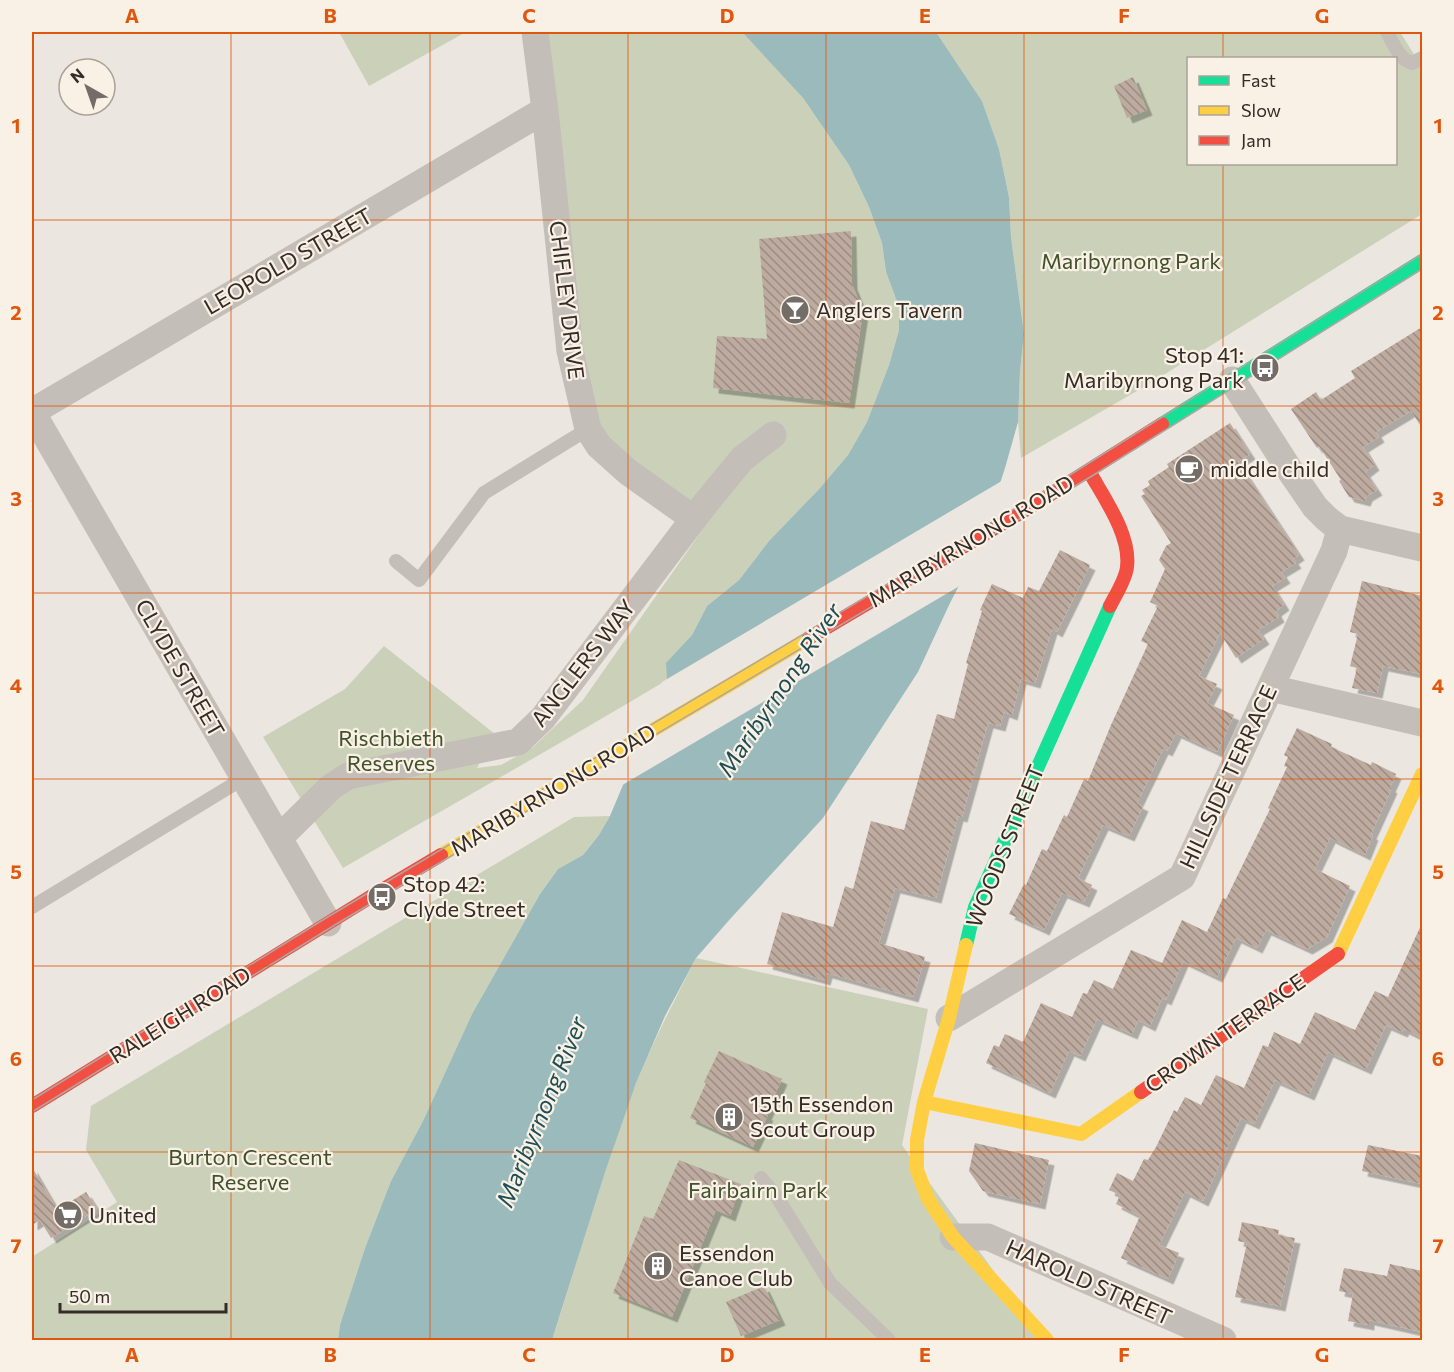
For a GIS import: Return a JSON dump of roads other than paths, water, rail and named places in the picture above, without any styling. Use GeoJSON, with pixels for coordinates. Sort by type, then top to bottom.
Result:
{"type":"FeatureCollection","features":[{"type":"Feature","properties":{"kind":"street","name":"CHIFLEY DRIVE"},"geometry":{"type":"LineString","coordinates":[[535,32],[570,351],[588,429],[599,446],[628,472],[693,519]]}},
{"type":"Feature","properties":{"kind":"street","name":"LEOPOLD STREET"},"geometry":{"type":"LineString","coordinates":[[32,412],[545,110]]}},
{"type":"Feature","properties":{"kind":"street","name":"MARIBYRNONG ROAD"},"geometry":{"type":"LineString","coordinates":[[328,923],[1089,471],[1422,261]]}},
{"type":"Feature","properties":{"kind":"street"},"geometry":{"type":"LineString","coordinates":[[1232,381],[1315,507],[1327,519],[1340,529],[1422,548]]}},
{"type":"Feature","properties":{"kind":"street","name":"CLYDE STREET"},"geometry":{"type":"LineString","coordinates":[[32,412],[328,923]]}},
{"type":"Feature","properties":{"kind":"street","name":"ANGLERS WAY"},"geometry":{"type":"LineString","coordinates":[[279,838],[331,787],[348,776],[518,742],[543,718],[693,519],[742,459],[772,435]]}},
{"type":"Feature","properties":{"kind":"street","name":"WOODS STREET"},"geometry":{"type":"LineString","coordinates":[[1047,1341],[953,1237],[928,1199],[917,1170],[916,1140],[924,1102],[949,1018],[975,907],[1127,570],[1126,548],[1118,525],[1089,471]]}},
{"type":"Feature","properties":{"kind":"street","name":"HILLSIDE TERRACE"},"geometry":{"type":"LineString","coordinates":[[949,1018],[1182,877],[1334,552],[1340,529]]}},
{"type":"Feature","properties":{"kind":"street"},"geometry":{"type":"LineString","coordinates":[[1270,688],[1422,723]]}},
{"type":"Feature","properties":{"kind":"street","name":"CROWN TERRACE"},"geometry":{"type":"LineString","coordinates":[[924,1102],[1081,1134],[1340,952],[1422,774]]}},
{"type":"Feature","properties":{"kind":"street","name":"RALEIGH ROAD"},"geometry":{"type":"LineString","coordinates":[[32,1105],[328,923]]}},
{"type":"Feature","properties":{"kind":"street","name":"HAROLD STREET"},"geometry":{"type":"LineString","coordinates":[[953,1237],[988,1237],[1223,1341]]}},
{"type":"Feature","properties":{"kind":"lane"},"geometry":{"type":"LineString","coordinates":[[1387,32],[1407,62],[1412,63],[1422,58]]}},
{"type":"Feature","properties":{"kind":"lane"},"geometry":{"type":"LineString","coordinates":[[396,561],[419,580],[484,493],[588,429]]}},
{"type":"Feature","properties":{"kind":"lane"},"geometry":{"type":"LineString","coordinates":[[32,907],[244,778]]}},
{"type":"Feature","properties":{"kind":"lane"},"geometry":{"type":"LineString","coordinates":[[761,1178],[777,1197],[830,1283],[889,1341]]}},
{"type":"Feature","properties":{"kind":"water","name":"Maribyrnong River"},"geometry":{"type":"Polygon","coordinates":[[[742,32],[936,32],[982,101],[999,149],[1009,197],[1011,237],[1024,334],[1018,422],[1005,468],[980,545],[918,672],[823,818],[696,958],[665,1016],[636,1083],[605,1172],[552,1340],[338,1340],[340,1325],[365,1248],[391,1181],[423,1121],[472,1014],[540,894],[558,869],[583,855],[610,816],[667,680],[666,663],[692,635],[707,606],[739,580],[769,541],[848,455],[867,422],[889,365],[899,330],[899,307],[886,272],[882,243],[869,207],[849,165],[803,98],[742,32]]]}},
{"type":"Feature","properties":{"kind":"tram line"},"geometry":{"type":"LineString","coordinates":[[32,1100],[326,918],[1041,493],[1422,254]]}},
{"type":"Feature","properties":{"kind":"tram line"},"geometry":{"type":"LineString","coordinates":[[32,1112],[338,923],[1092,476],[1422,269]]}},
{"type":"Feature","properties":{"kind":"place","name":"Anglers Tavern"},"geometry":{"type":"Point","coordinates":[795,310]}},
{"type":"Feature","properties":{"kind":"place","name":"Stop 41: Maribyrnong Park"},"geometry":{"type":"Point","coordinates":[1265,368]}},
{"type":"Feature","properties":{"kind":"place","name":"middle child"},"geometry":{"type":"Point","coordinates":[1189,469]}},
{"type":"Feature","properties":{"kind":"place","name":"Stop 42: Clyde Street"},"geometry":{"type":"Point","coordinates":[382,897]}},
{"type":"Feature","properties":{"kind":"place","name":"15th Essendon Scout Group"},"geometry":{"type":"Point","coordinates":[729,1117]}},
{"type":"Feature","properties":{"kind":"place","name":"United"},"geometry":{"type":"Point","coordinates":[68,1215]}},
{"type":"Feature","properties":{"kind":"place","name":"Essendon Canoe Club"},"geometry":{"type":"Point","coordinates":[658,1266]}},
{"type":"Feature","properties":{"kind":"park label","name":"Maribyrnong Park"},"geometry":{"type":"Point","coordinates":[1131,261]}},
{"type":"Feature","properties":{"kind":"park label","name":"Rischbieth Reserves"},"geometry":{"type":"Point","coordinates":[391,750]}},
{"type":"Feature","properties":{"kind":"park label","name":"Burton Crescent Reserve"},"geometry":{"type":"Point","coordinates":[250,1170]}},
{"type":"Feature","properties":{"kind":"park label","name":"Fairbairn Park"},"geometry":{"type":"Point","coordinates":[758,1190]}}]}
